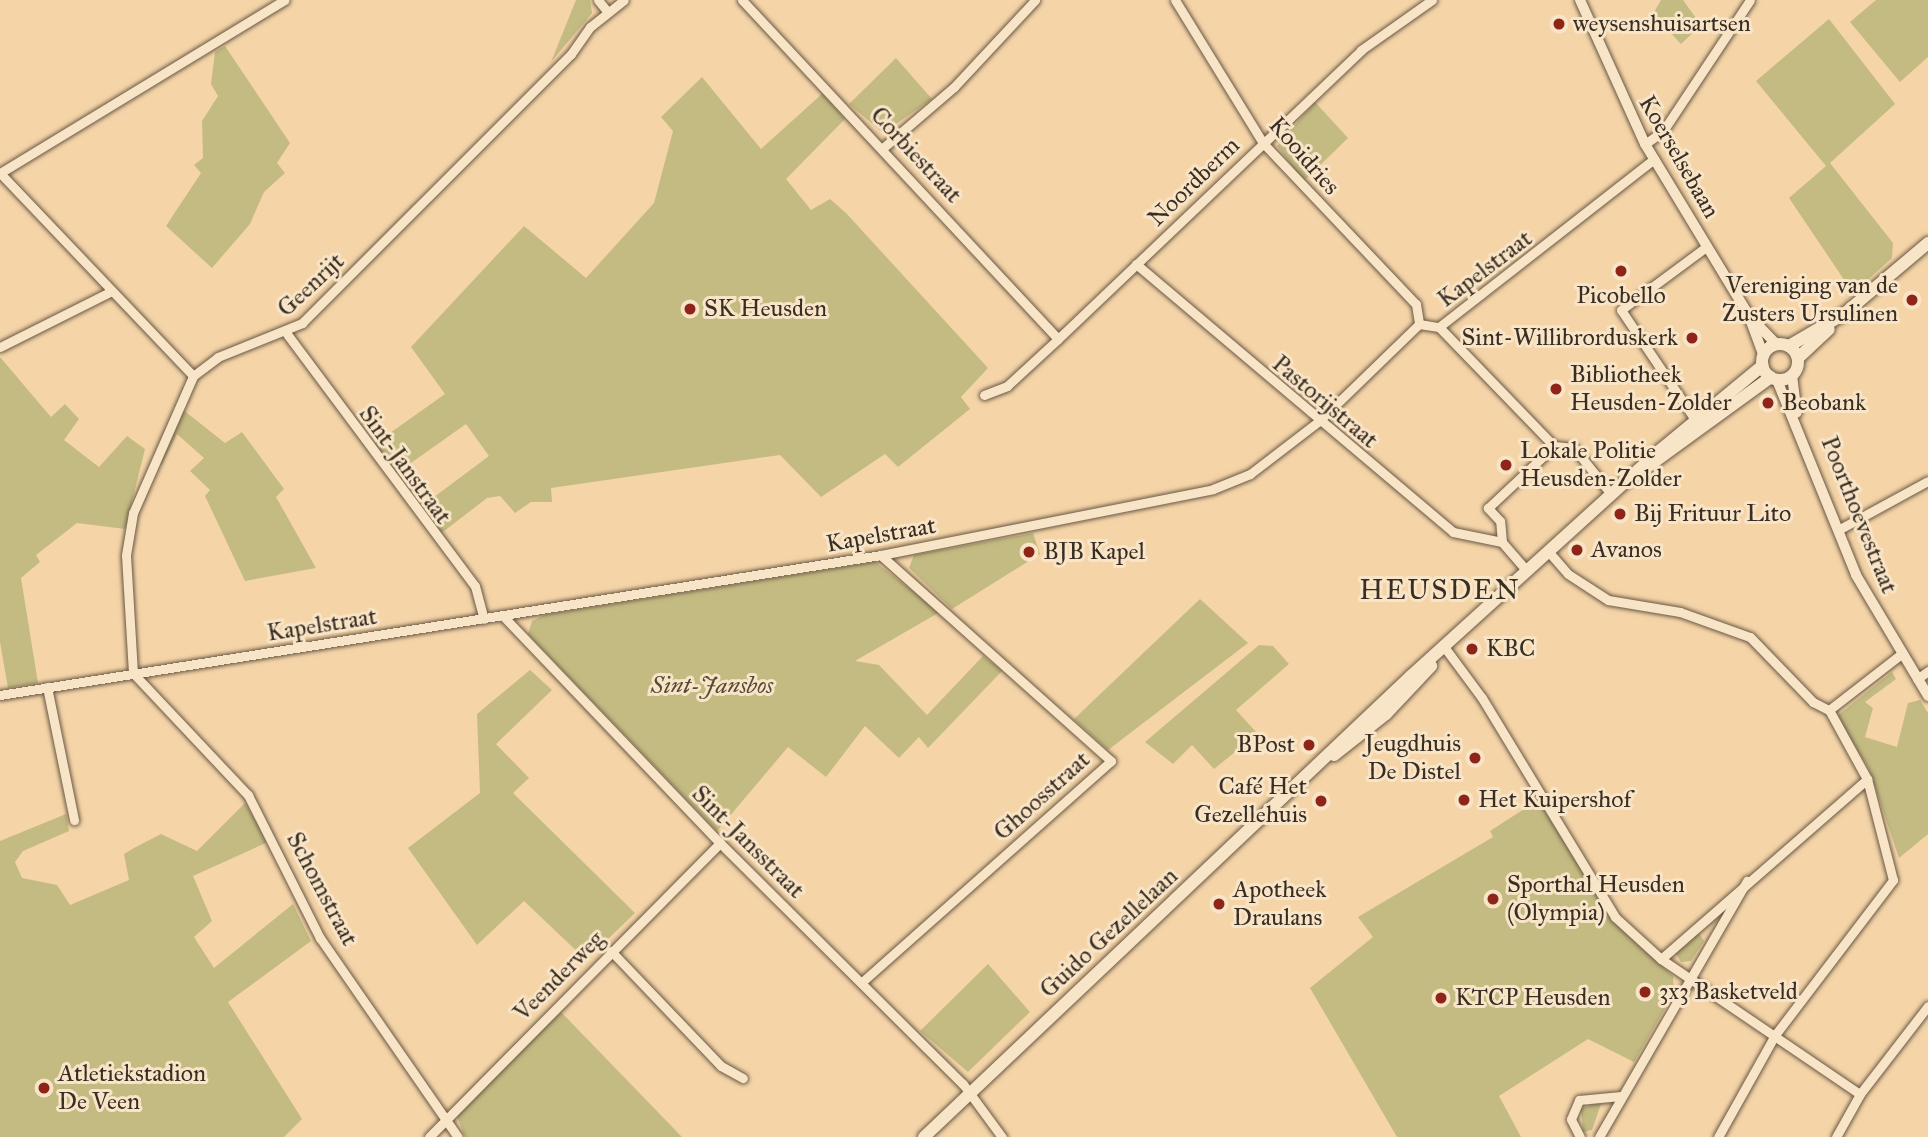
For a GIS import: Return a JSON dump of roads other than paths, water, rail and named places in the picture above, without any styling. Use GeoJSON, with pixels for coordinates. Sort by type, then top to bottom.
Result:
{"type":"FeatureCollection","features":[{"type":"Feature","properties":{"kind":"main road"},"geometry":{"type":"LineString","coordinates":[[1640,471],[1774,379],[1793,375],[1798,358],[1843,314],[1928,243]]}},
{"type":"Feature","properties":{"kind":"main road"},"geometry":{"type":"LineString","coordinates":[[1640,471],[1763,360],[1783,345],[1843,314]]}},
{"type":"Feature","properties":{"kind":"main road"},"geometry":{"type":"LineString","coordinates":[[1783,345],[1798,358]]}},
{"type":"Feature","properties":{"kind":"main road"},"geometry":{"type":"LineString","coordinates":[[1763,360],[1774,379]]}},
{"type":"Feature","properties":{"kind":"main road","name":"Guido Gezellelaan"},"geometry":{"type":"LineString","coordinates":[[924,1137],[969,1091],[1548,551],[1640,471]]}},
{"type":"Feature","properties":{"kind":"street"},"geometry":{"type":"LineString","coordinates":[[133,673],[126,555],[133,513],[194,376],[0,173],[285,0]]}},
{"type":"Feature","properties":{"kind":"street"},"geometry":{"type":"LineString","coordinates":[[598,0],[607,11]]}},
{"type":"Feature","properties":{"kind":"street","name":"Geenrijt"},"geometry":{"type":"LineString","coordinates":[[194,376],[218,357],[287,334],[607,11],[624,0]]}},
{"type":"Feature","properties":{"kind":"street","name":"Corbiestraat"},"geometry":{"type":"LineString","coordinates":[[742,0],[884,147],[1058,340]]}},
{"type":"Feature","properties":{"kind":"street"},"geometry":{"type":"LineString","coordinates":[[884,147],[954,87],[1035,0]]}},
{"type":"Feature","properties":{"kind":"street","name":"Kooidries"},"geometry":{"type":"LineString","coordinates":[[1175,0],[1263,143],[1416,304],[1419,324]]}},
{"type":"Feature","properties":{"kind":"street","name":"Noordberm"},"geometry":{"type":"LineString","coordinates":[[984,395],[1007,386],[1058,340],[1361,50],[1433,0]]}},
{"type":"Feature","properties":{"kind":"street","name":"Koerselsebaan"},"geometry":{"type":"LineString","coordinates":[[1580,0],[1587,6],[1645,144],[1749,316],[1763,360]]}},
{"type":"Feature","properties":{"kind":"street"},"geometry":{"type":"LineString","coordinates":[[1645,144],[1663,131],[1750,0]]}},
{"type":"Feature","properties":{"kind":"street","name":"Kapelstraat"},"geometry":{"type":"LineString","coordinates":[[0,695],[881,555],[1213,489],[1250,474],[1319,421],[1419,324],[1439,327],[1654,159]]}},
{"type":"Feature","properties":{"kind":"street"},"geometry":{"type":"LineString","coordinates":[[1696,421],[1662,379],[1662,363],[1621,310],[1706,247]]}},
{"type":"Feature","properties":{"kind":"street","name":"Pastorijstraat"},"geometry":{"type":"LineString","coordinates":[[1136,264],[1453,532],[1502,542]]}},
{"type":"Feature","properties":{"kind":"street"},"geometry":{"type":"LineString","coordinates":[[0,347],[112,291]]}},
{"type":"Feature","properties":{"kind":"street","name":"Koerselsebaan"},"geometry":{"type":"LineString","coordinates":[[1749,316],[1783,345]]}},
{"type":"Feature","properties":{"kind":"street"},"geometry":{"type":"LineString","coordinates":[[1439,327],[1492,378],[1554,446],[1574,448],[1611,494]]}},
{"type":"Feature","properties":{"kind":"street","name":"Sint-Janstraat"},"geometry":{"type":"LineString","coordinates":[[287,334],[475,586],[484,619]]}},
{"type":"Feature","properties":{"kind":"street","name":"Poorthoevestraat"},"geometry":{"type":"LineString","coordinates":[[1793,375],[1798,419]]}},
{"type":"Feature","properties":{"kind":"street","name":"Poorthoevestraat"},"geometry":{"type":"LineString","coordinates":[[1774,379],[1798,419],[1838,530],[1900,655],[1928,696]]}},
{"type":"Feature","properties":{"kind":"street"},"geometry":{"type":"LineString","coordinates":[[1527,571],[1502,542],[1500,521],[1488,508],[1554,446]]}},
{"type":"Feature","properties":{"kind":"street"},"geometry":{"type":"LineString","coordinates":[[1838,530],[1928,481]]}},
{"type":"Feature","properties":{"kind":"street"},"geometry":{"type":"LineString","coordinates":[[1548,551],[1568,574],[1608,600],[1692,615],[1750,637],[1813,702],[1829,710],[1867,779],[1893,880],[1774,1035],[1718,1137]]}},
{"type":"Feature","properties":{"kind":"street","name":"Ghoosstraat"},"geometry":{"type":"LineString","coordinates":[[862,982],[1111,761],[881,555]]}},
{"type":"Feature","properties":{"kind":"street","name":"Sint-Jansstraat"},"geometry":{"type":"LineString","coordinates":[[504,617],[720,843],[969,1091],[1002,1137]]}},
{"type":"Feature","properties":{"kind":"street"},"geometry":{"type":"LineString","coordinates":[[1442,651],[1482,698],[1605,904],[1661,959],[1860,1094]]}},
{"type":"Feature","properties":{"kind":"street"},"geometry":{"type":"LineString","coordinates":[[1829,710],[1900,655]]}},
{"type":"Feature","properties":{"kind":"street"},"geometry":{"type":"LineString","coordinates":[[1917,679],[1928,671]]}},
{"type":"Feature","properties":{"kind":"street","name":"Schomstraat"},"geometry":{"type":"LineString","coordinates":[[133,673],[248,796],[320,938],[447,1116],[458,1137]]}},
{"type":"Feature","properties":{"kind":"street"},"geometry":{"type":"LineString","coordinates":[[47,687],[74,820]]}},
{"type":"Feature","properties":{"kind":"street"},"geometry":{"type":"LineString","coordinates":[[1661,959],[1747,881],[1867,779]]}},
{"type":"Feature","properties":{"kind":"street","name":"Veenderweg"},"geometry":{"type":"LineString","coordinates":[[429,1137],[720,843]]}},
{"type":"Feature","properties":{"kind":"street"},"geometry":{"type":"LineString","coordinates":[[1600,1137],[1688,976],[1747,881]]}},
{"type":"Feature","properties":{"kind":"street"},"geometry":{"type":"LineString","coordinates":[[611,951],[721,1066],[743,1078]]}},
{"type":"Feature","properties":{"kind":"street"},"geometry":{"type":"LineString","coordinates":[[1836,1137],[1860,1094],[1928,1006]]}},
{"type":"Feature","properties":{"kind":"street"},"geometry":{"type":"LineString","coordinates":[[1580,1137],[1572,1119],[1579,1100],[1621,1096]]}},
{"type":"Feature","properties":{"kind":"place","name":"weysenshuisartsen"},"geometry":{"type":"Point","coordinates":[1559,24]}},
{"type":"Feature","properties":{"kind":"place","name":"Picobello"},"geometry":{"type":"Point","coordinates":[1621,271]}},
{"type":"Feature","properties":{"kind":"place","name":"Vereniging van de Zusters Ursulinen"},"geometry":{"type":"Point","coordinates":[1912,300]}},
{"type":"Feature","properties":{"kind":"place","name":"SK Heusden"},"geometry":{"type":"Point","coordinates":[690,309]}},
{"type":"Feature","properties":{"kind":"place","name":"Sint-Willibrorduskerk"},"geometry":{"type":"Point","coordinates":[1692,338]}},
{"type":"Feature","properties":{"kind":"place","name":"Bibliotheek Heusden-Zolder"},"geometry":{"type":"Point","coordinates":[1556,389]}},
{"type":"Feature","properties":{"kind":"place","name":"Beobank"},"geometry":{"type":"Point","coordinates":[1768,403]}},
{"type":"Feature","properties":{"kind":"place","name":"Lokale Politie Heusden-Zolder"},"geometry":{"type":"Point","coordinates":[1506,465]}},
{"type":"Feature","properties":{"kind":"place","name":"Bij Frituur Lito"},"geometry":{"type":"Point","coordinates":[1620,514]}},
{"type":"Feature","properties":{"kind":"place","name":"Avanos"},"geometry":{"type":"Point","coordinates":[1577,550]}},
{"type":"Feature","properties":{"kind":"place","name":"BJB Kapel"},"geometry":{"type":"Point","coordinates":[1029,552]}},
{"type":"Feature","properties":{"kind":"place","name":"KBC"},"geometry":{"type":"Point","coordinates":[1472,649]}},
{"type":"Feature","properties":{"kind":"place","name":"BPost"},"geometry":{"type":"Point","coordinates":[1309,745]}},
{"type":"Feature","properties":{"kind":"place","name":"Jeugdhuis De Distel"},"geometry":{"type":"Point","coordinates":[1475,758]}},
{"type":"Feature","properties":{"kind":"place","name":"Het Kuipershof"},"geometry":{"type":"Point","coordinates":[1464,800]}},
{"type":"Feature","properties":{"kind":"place","name":"Café Het Gezellehuis"},"geometry":{"type":"Point","coordinates":[1321,801]}},
{"type":"Feature","properties":{"kind":"place","name":"Sporthal Heusden (Olympia)"},"geometry":{"type":"Point","coordinates":[1493,899]}},
{"type":"Feature","properties":{"kind":"place","name":"Apotheek Draulans"},"geometry":{"type":"Point","coordinates":[1219,904]}},
{"type":"Feature","properties":{"kind":"place","name":"3x3 Basketveld"},"geometry":{"type":"Point","coordinates":[1645,992]}},
{"type":"Feature","properties":{"kind":"place","name":"KTCP Heusden"},"geometry":{"type":"Point","coordinates":[1441,998]}},
{"type":"Feature","properties":{"kind":"place","name":"Atletiekstadion De Veen"},"geometry":{"type":"Point","coordinates":[44,1088]}},
{"type":"Feature","properties":{"kind":"district","name":"HEUSDEN"},"geometry":{"type":"Point","coordinates":[1440,590]}},
{"type":"Feature","properties":{"kind":"park label","name":"Sint-Jansbos"},"geometry":{"type":"Point","coordinates":[712,686]}}]}
